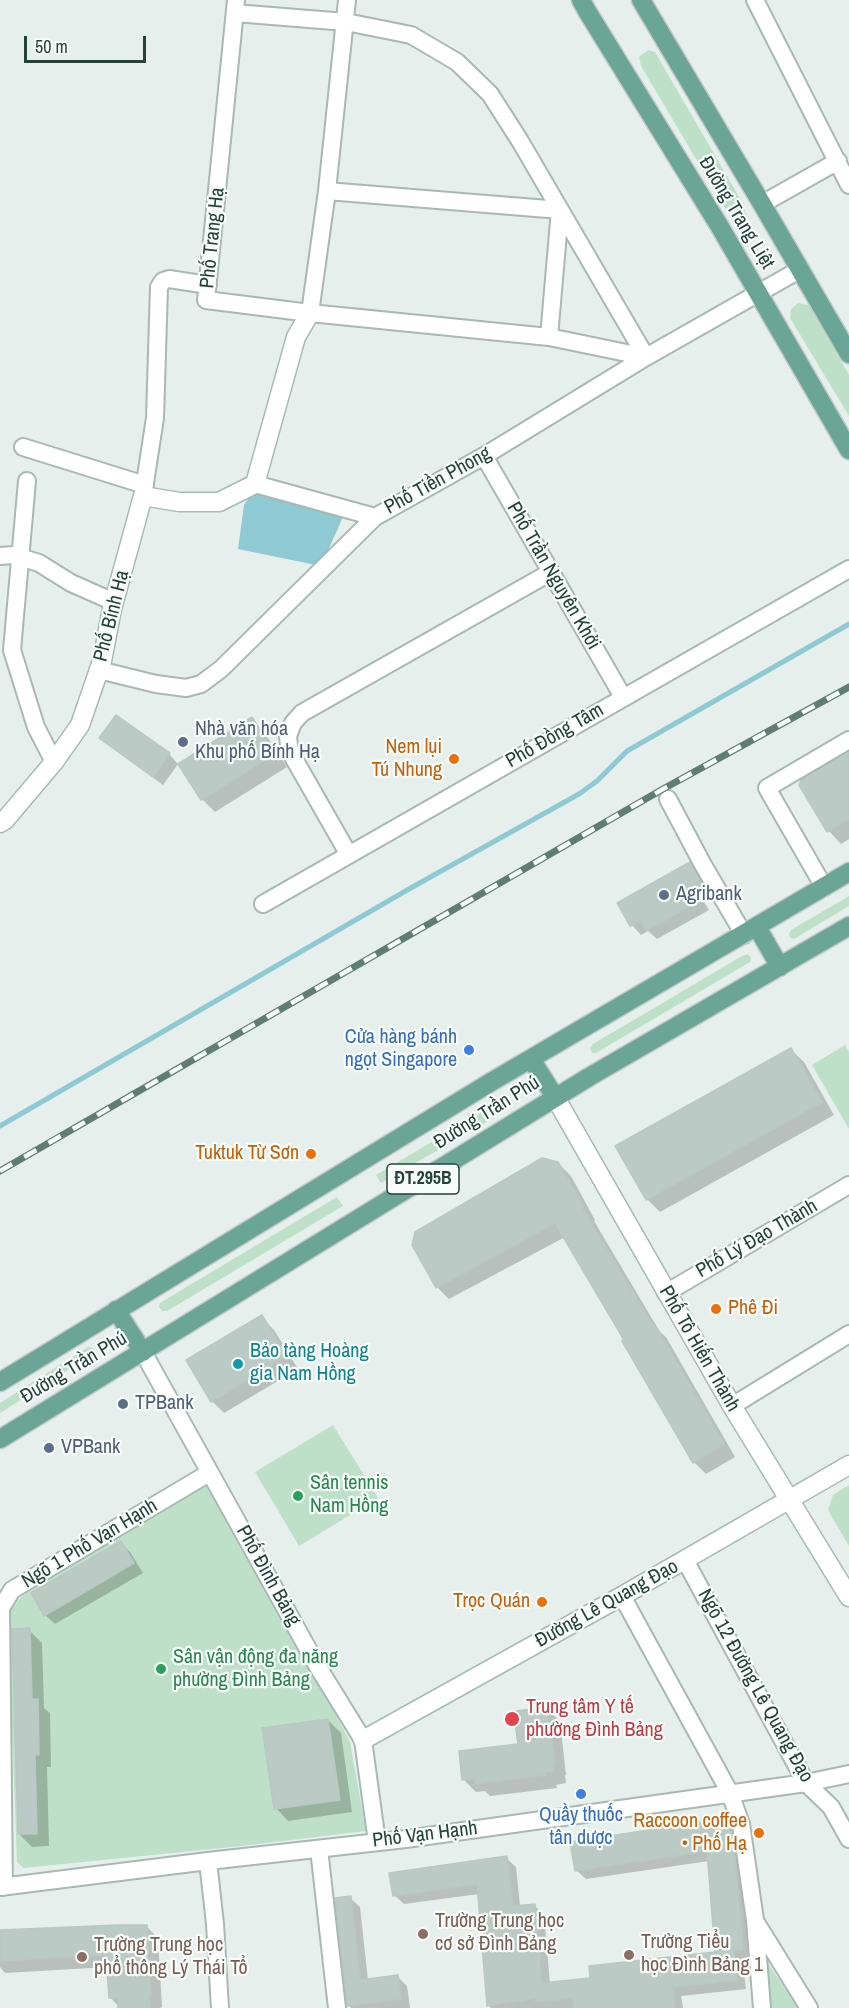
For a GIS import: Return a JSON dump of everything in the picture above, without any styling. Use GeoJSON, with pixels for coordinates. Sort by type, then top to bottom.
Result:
{"type":"FeatureCollection","features":[{"type":"Feature","properties":{"kind":"main road","name":"Đường Trang Liệt"},"geometry":{"type":"LineString","coordinates":[[581,0],[720,227],[849,450]]}},
{"type":"Feature","properties":{"kind":"main road","name":"Đường Trang Liệt"},"geometry":{"type":"LineString","coordinates":[[641,0],[849,354]]}},
{"type":"Feature","properties":{"kind":"main road","name":"Đường Trần Phú"},"geometry":{"type":"LineString","coordinates":[[0,1382],[531,1059],[849,872]]}},
{"type":"Feature","properties":{"kind":"main road","name":"Đường Trần Phú"},"geometry":{"type":"LineString","coordinates":[[0,1439],[555,1097],[849,926]]}},
{"type":"Feature","properties":{"kind":"main road"},"geometry":{"type":"LineString","coordinates":[[750,931],[780,967]]}},
{"type":"Feature","properties":{"kind":"main road"},"geometry":{"type":"LineString","coordinates":[[531,1059],[555,1097]]}},
{"type":"Feature","properties":{"kind":"main road"},"geometry":{"type":"LineString","coordinates":[[117,1310],[143,1352]]}},
{"type":"Feature","properties":{"kind":"street"},"geometry":{"type":"LineString","coordinates":[[255,484],[296,337],[310,313],[327,191],[347,0]]}},
{"type":"Feature","properties":{"kind":"street"},"geometry":{"type":"LineString","coordinates":[[755,0],[845,172],[762,204]]}},
{"type":"Feature","properties":{"kind":"street"},"geometry":{"type":"LineString","coordinates":[[236,6],[346,22],[411,35],[457,62],[490,94],[646,357]]}},
{"type":"Feature","properties":{"kind":"street","name":"Phố Trang Hạ"},"geometry":{"type":"LineString","coordinates":[[236,6],[206,300],[310,313]]}},
{"type":"Feature","properties":{"kind":"street"},"geometry":{"type":"LineString","coordinates":[[327,191],[560,210]]}},
{"type":"Feature","properties":{"kind":"street"},"geometry":{"type":"LineString","coordinates":[[549,337],[560,210]]}},
{"type":"Feature","properties":{"kind":"street","name":"Phố Tiền Phong"},"geometry":{"type":"LineString","coordinates":[[99,670],[156,684],[186,688],[201,684],[221,669],[375,517],[484,456],[646,357],[800,270]]}},
{"type":"Feature","properties":{"kind":"street"},"geometry":{"type":"LineString","coordinates":[[144,491],[155,418],[160,285],[169,279],[208,285]]}},
{"type":"Feature","properties":{"kind":"street"},"geometry":{"type":"LineString","coordinates":[[310,313],[549,337],[646,357]]}},
{"type":"Feature","properties":{"kind":"street"},"geometry":{"type":"LineString","coordinates":[[23,447],[179,502],[219,502],[255,484],[375,517]]}},
{"type":"Feature","properties":{"kind":"street","name":"Phố Trần Nguyên Khởi"},"geometry":{"type":"LineString","coordinates":[[484,456],[623,697]]}},
{"type":"Feature","properties":{"kind":"street"},"geometry":{"type":"LineString","coordinates":[[27,481],[12,650],[36,727],[54,762]]}},
{"type":"Feature","properties":{"kind":"street","name":"Phố Bính Hạ"},"geometry":{"type":"LineString","coordinates":[[0,823],[54,762],[80,725],[99,670],[114,602],[144,491]]}},
{"type":"Feature","properties":{"kind":"street"},"geometry":{"type":"LineString","coordinates":[[0,556],[13,555],[39,563],[71,583],[114,602]]}},
{"type":"Feature","properties":{"kind":"street","name":"Phố Đồng Tâm"},"geometry":{"type":"LineString","coordinates":[[263,904],[849,569]]}},
{"type":"Feature","properties":{"kind":"street"},"geometry":{"type":"LineString","coordinates":[[349,855],[293,757],[288,736],[293,723],[302,713],[551,572]]}},
{"type":"Feature","properties":{"kind":"street"},"geometry":{"type":"LineString","coordinates":[[824,887],[767,788],[849,740]]}},
{"type":"Feature","properties":{"kind":"street"},"geometry":{"type":"LineString","coordinates":[[668,799],[702,863],[750,931]]}},
{"type":"Feature","properties":{"kind":"street","name":"Phố Tô Hiến Thành"},"geometry":{"type":"LineString","coordinates":[[555,1097],[732,1406],[849,1597]]}},
{"type":"Feature","properties":{"kind":"street","name":"Phố Lý Đạo Thành"},"geometry":{"type":"LineString","coordinates":[[666,1293],[849,1185]]}},
{"type":"Feature","properties":{"kind":"street"},"geometry":{"type":"LineString","coordinates":[[732,1406],[849,1334]]}},
{"type":"Feature","properties":{"kind":"street","name":"Phố Đình Bảng"},"geometry":{"type":"LineString","coordinates":[[143,1352],[318,1667],[363,1740],[377,1842]]}},
{"type":"Feature","properties":{"kind":"street","name":"Đường Lê Quang Đạo"},"geometry":{"type":"LineString","coordinates":[[363,1740],[622,1596],[849,1465]]}},
{"type":"Feature","properties":{"kind":"street","name":"Ngõ 1 Phố Vạn Hạnh"},"geometry":{"type":"LineString","coordinates":[[2,1887],[1,1608],[12,1590],[209,1473]]}},
{"type":"Feature","properties":{"kind":"street","name":"Ngõ 12 Đường Lê Quang Đạo"},"geometry":{"type":"LineString","coordinates":[[685,1560],[806,1783],[831,1807],[849,1839]]}},
{"type":"Feature","properties":{"kind":"street"},"geometry":{"type":"LineString","coordinates":[[622,1596],[730,1793],[741,1824],[755,1920],[762,2008]]}},
{"type":"Feature","properties":{"kind":"street","name":"Phố Vạn Hạnh"},"geometry":{"type":"LineString","coordinates":[[2,1887],[406,1839],[806,1783],[849,1774]]}},
{"type":"Feature","properties":{"kind":"street"},"geometry":{"type":"LineString","coordinates":[[319,1849],[336,2008]]}},
{"type":"Feature","properties":{"kind":"street"},"geometry":{"type":"LineString","coordinates":[[208,1861],[215,1924],[220,2008]]}},
{"type":"Feature","properties":{"kind":"street"},"geometry":{"type":"LineString","coordinates":[[755,1920],[808,2008]]}},
{"type":"Feature","properties":{"kind":"green space"},"geometry":{"type":"Polygon","coordinates":[[[648,50],[655,52],[742,202],[747,217],[742,223],[731,218],[641,66],[639,57],[648,50]]]}},
{"type":"Feature","properties":{"kind":"green space"},"geometry":{"type":"Polygon","coordinates":[[[798,303],[811,308],[849,375],[849,416],[790,318],[791,309],[798,303]]]}},
{"type":"Feature","properties":{"kind":"green space"},"geometry":{"type":"Polygon","coordinates":[[[849,896],[849,906],[794,939],[790,938],[791,930],[849,896]]]}},
{"type":"Feature","properties":{"kind":"green space"},"geometry":{"type":"Polygon","coordinates":[[[748,954],[751,958],[750,962],[596,1053],[592,1053],[590,1048],[593,1044],[748,954]]]}},
{"type":"Feature","properties":{"kind":"green space"},"geometry":{"type":"Polygon","coordinates":[[[845,1045],[849,1052],[849,1129],[812,1065],[845,1045]]]}},
{"type":"Feature","properties":{"kind":"green space"},"geometry":{"type":"Polygon","coordinates":[[[489,1108],[497,1110],[495,1117],[381,1183],[376,1175],[489,1108]]]}},
{"type":"Feature","properties":{"kind":"green space"},"geometry":{"type":"Polygon","coordinates":[[[337,1197],[343,1206],[167,1311],[162,1311],[159,1307],[163,1301],[337,1197]]]}},
{"type":"Feature","properties":{"kind":"green space"},"geometry":{"type":"Polygon","coordinates":[[[88,1347],[93,1348],[92,1355],[0,1413],[0,1403],[88,1347]]]}},
{"type":"Feature","properties":{"kind":"green space"},"geometry":{"type":"Polygon","coordinates":[[[333,1425],[378,1498],[299,1546],[255,1472],[333,1425]]]}},
{"type":"Feature","properties":{"kind":"green space","name":"Sân vận động đa năng phường Đình Bảng"},"geometry":{"type":"Polygon","coordinates":[[[208,1480],[277,1602],[350,1742],[366,1831],[24,1868],[17,1862],[8,1621],[12,1608],[22,1596],[208,1480]]]}},
{"type":"Feature","properties":{"kind":"green space"},"geometry":{"type":"Polygon","coordinates":[[[849,1485],[849,1546],[828,1510],[833,1495],[849,1485]]]}},
{"type":"Feature","properties":{"kind":"green space"},"geometry":{"type":"Polygon","coordinates":[[[767,1962],[798,2008],[769,2008],[767,1962]]]}},
{"type":"Feature","properties":{"kind":"water"},"geometry":{"type":"Polygon","coordinates":[[[260,492],[343,517],[321,566],[238,549],[244,505],[251,495],[260,492]]]}},
{"type":"Feature","properties":{"kind":"building"},"geometry":{"type":"Polygon","coordinates":[[[116,715],[170,753],[153,777],[99,738],[116,715]]]}},
{"type":"Feature","properties":{"kind":"building"},"geometry":{"type":"Polygon","coordinates":[[[252,717],[275,754],[201,800],[178,764],[252,717]]]}},
{"type":"Feature","properties":{"kind":"building"},"geometry":{"type":"Polygon","coordinates":[[[849,752],[849,819],[827,832],[799,785],[801,780],[849,752]]]}},
{"type":"Feature","properties":{"kind":"building","name":"Agribank"},"geometry":{"type":"Polygon","coordinates":[[[690,862],[702,885],[694,889],[700,900],[646,931],[640,921],[630,926],[617,903],[690,862]]]}},
{"type":"Feature","properties":{"kind":"building"},"geometry":{"type":"Polygon","coordinates":[[[791,1048],[822,1102],[646,1200],[615,1146],[791,1048]]]}},
{"type":"Feature","properties":{"kind":"building"},"geometry":{"type":"Polygon","coordinates":[[[542,1158],[558,1162],[584,1207],[582,1208],[652,1324],[654,1323],[724,1444],[693,1463],[555,1223],[436,1288],[412,1245],[415,1232],[542,1158]]]}},
{"type":"Feature","properties":{"kind":"building"},"geometry":{"type":"Polygon","coordinates":[[[262,1315],[287,1356],[211,1402],[186,1360],[262,1315]]]}},
{"type":"Feature","properties":{"kind":"building"},"geometry":{"type":"Polygon","coordinates":[[[121,1541],[134,1563],[44,1616],[31,1593],[121,1541]]]}},
{"type":"Feature","properties":{"kind":"building"},"geometry":{"type":"Polygon","coordinates":[[[30,1628],[32,1699],[38,1699],[39,1755],[35,1755],[37,1834],[18,1834],[12,1629],[30,1628]]]}},
{"type":"Feature","properties":{"kind":"building"},"geometry":{"type":"Polygon","coordinates":[[[547,1707],[555,1763],[553,1763],[554,1771],[545,1772],[545,1775],[476,1784],[475,1779],[462,1780],[459,1751],[518,1744],[516,1711],[547,1707]]]}},
{"type":"Feature","properties":{"kind":"building"},"geometry":{"type":"Polygon","coordinates":[[[328,1719],[340,1800],[274,1809],[262,1728],[328,1719]]]}},
{"type":"Feature","properties":{"kind":"building"},"geometry":{"type":"Polygon","coordinates":[[[728,1818],[735,1857],[743,1949],[734,1950],[737,1980],[673,1987],[675,2008],[574,2008],[573,1998],[536,2002],[536,1998],[487,2006],[477,1884],[393,1896],[389,1873],[507,1856],[513,1906],[535,1904],[542,1983],[590,1978],[589,1966],[715,1952],[707,1851],[575,1871],[570,1842],[728,1818]]]}},
{"type":"Feature","properties":{"kind":"building"},"geometry":{"type":"Polygon","coordinates":[[[351,1896],[360,1980],[398,1975],[401,1999],[347,2006],[335,1898],[351,1896]]]}},
{"type":"Feature","properties":{"kind":"building"},"geometry":{"type":"Polygon","coordinates":[[[147,1925],[150,2008],[118,2008],[118,1998],[109,1998],[106,1955],[0,1961],[0,1930],[147,1925]]]}},
{"type":"Feature","properties":{"kind":"waterway"},"geometry":{"type":"LineString","coordinates":[[0,1126],[409,889],[579,794],[597,781],[627,751],[849,624]]}},
{"type":"Feature","properties":{"kind":"railway"},"geometry":{"type":"LineString","coordinates":[[0,1171],[663,789],[849,687]]}},
{"type":"Feature","properties":{"kind":"place","name":"Nhà văn hóa Khu phố Bính Hạ"},"geometry":{"type":"Point","coordinates":[183,742]}},
{"type":"Feature","properties":{"kind":"place","name":"Nem lụi Tú Nhung"},"geometry":{"type":"Point","coordinates":[454,759]}},
{"type":"Feature","properties":{"kind":"place","name":"Agribank"},"geometry":{"type":"Point","coordinates":[664,895]}},
{"type":"Feature","properties":{"kind":"place","name":"Cửa hàng bánh ngọt Singapore"},"geometry":{"type":"Point","coordinates":[469,1050]}},
{"type":"Feature","properties":{"kind":"place","name":"Tuktuk Từ Sơn"},"geometry":{"type":"Point","coordinates":[311,1154]}},
{"type":"Feature","properties":{"kind":"place","name":"Phê Đi"},"geometry":{"type":"Point","coordinates":[716,1309]}},
{"type":"Feature","properties":{"kind":"place","name":"Bảo tàng Hoàng gia Nam Hồng"},"geometry":{"type":"Point","coordinates":[238,1364]}},
{"type":"Feature","properties":{"kind":"place","name":"TPBank"},"geometry":{"type":"Point","coordinates":[123,1404]}},
{"type":"Feature","properties":{"kind":"place","name":"VPBank"},"geometry":{"type":"Point","coordinates":[49,1448]}},
{"type":"Feature","properties":{"kind":"place","name":"Sân tennis Nam Hồng"},"geometry":{"type":"Point","coordinates":[298,1496]}},
{"type":"Feature","properties":{"kind":"place","name":"Trọc Quán"},"geometry":{"type":"Point","coordinates":[542,1602]}},
{"type":"Feature","properties":{"kind":"place","name":"Sân vận động đa năng phường Đình Bảng"},"geometry":{"type":"Point","coordinates":[161,1669]}},
{"type":"Feature","properties":{"kind":"place","name":"Trung tâm Y tế phường Đình Bảng"},"geometry":{"type":"Point","coordinates":[512,1719]}},
{"type":"Feature","properties":{"kind":"place","name":"Quầy thuốc tân dược"},"geometry":{"type":"Point","coordinates":[581,1794]}},
{"type":"Feature","properties":{"kind":"place","name":"Raccoon coffee • Phố Hạ"},"geometry":{"type":"Point","coordinates":[759,1833]}},
{"type":"Feature","properties":{"kind":"place","name":"Trường Trung học cơ sở Đình Bảng"},"geometry":{"type":"Point","coordinates":[423,1934]}},
{"type":"Feature","properties":{"kind":"place","name":"Trường Tiểu học Đình Bảng 1"},"geometry":{"type":"Point","coordinates":[629,1955]}},
{"type":"Feature","properties":{"kind":"place","name":"Trường Trung học phổ thông Lý Thái Tổ"},"geometry":{"type":"Point","coordinates":[82,1957]}}]}
